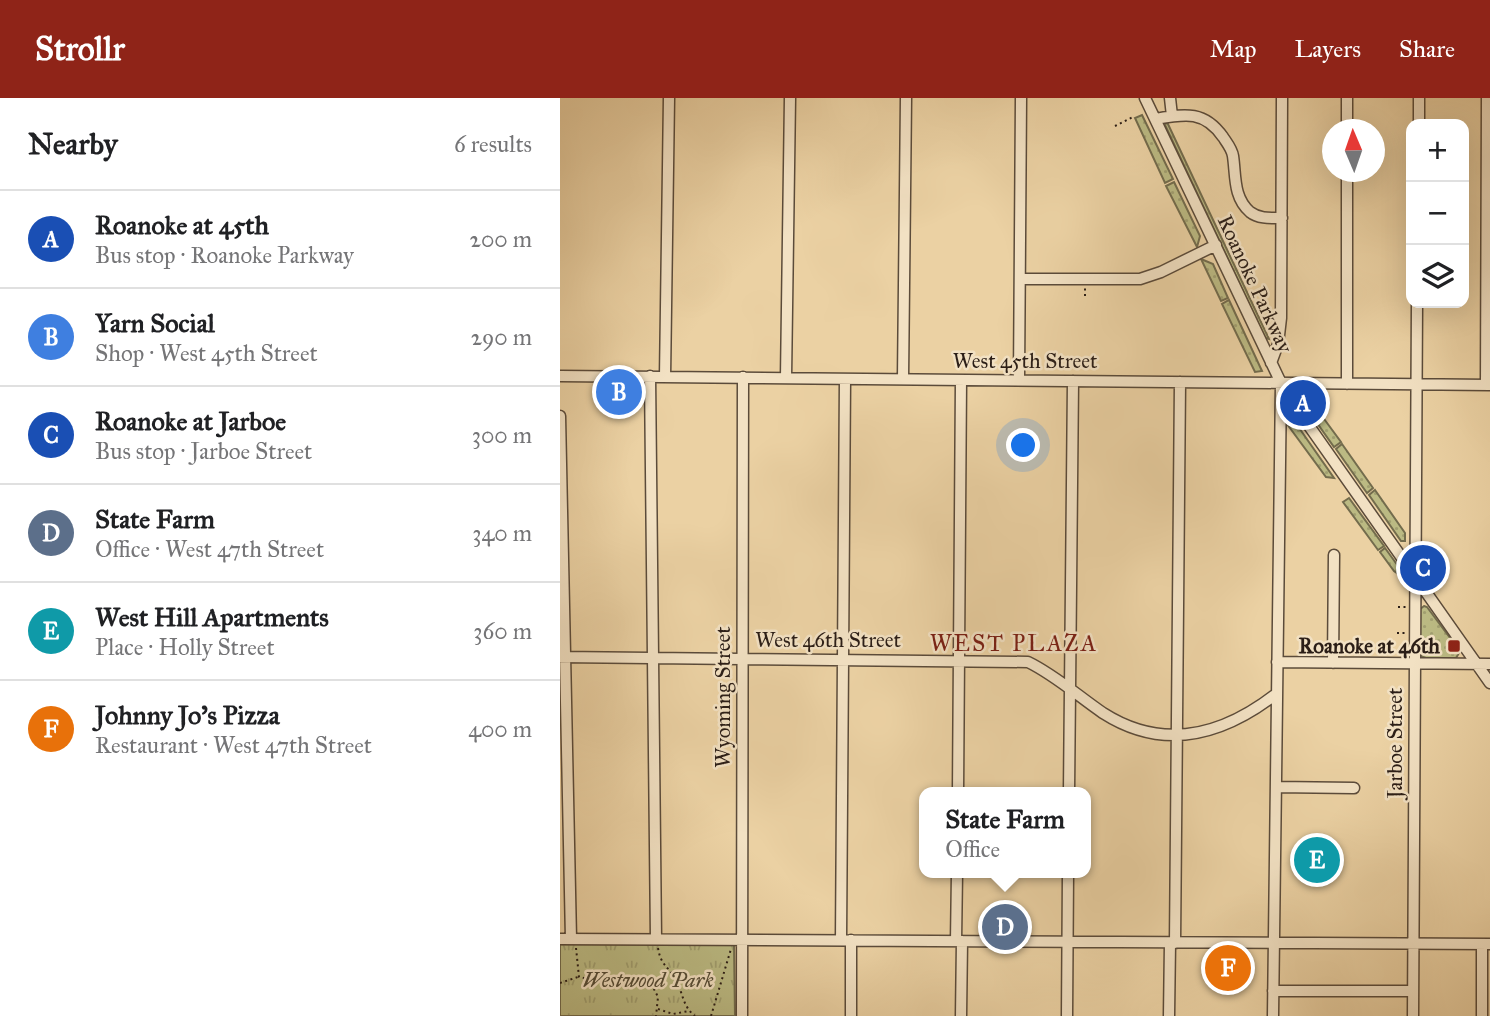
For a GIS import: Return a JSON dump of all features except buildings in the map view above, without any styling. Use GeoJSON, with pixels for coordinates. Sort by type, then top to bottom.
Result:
{"type":"FeatureCollection","features":[{"type":"Feature","properties":{"kind":"street"},"geometry":{"type":"LineString","coordinates":[[665,377],[668,98]]}},
{"type":"Feature","properties":{"kind":"street"},"geometry":{"type":"LineString","coordinates":[[786,378],[790,98]]}},
{"type":"Feature","properties":{"kind":"street"},"geometry":{"type":"LineString","coordinates":[[903,379],[906,98]]}},
{"type":"Feature","properties":{"kind":"street"},"geometry":{"type":"LineString","coordinates":[[1018,380],[1021,98]]}},
{"type":"Feature","properties":{"kind":"street","name":"Roanoke Parkway"},"geometry":{"type":"LineString","coordinates":[[1145,98],[1281,383],[1490,683]]}},
{"type":"Feature","properties":{"kind":"street"},"geometry":{"type":"LineString","coordinates":[[1170,98],[1172,116]]}},
{"type":"Feature","properties":{"kind":"street"},"geometry":{"type":"LineString","coordinates":[[1270,363],[1278,344],[1281,318],[1282,98]]}},
{"type":"Feature","properties":{"kind":"street"},"geometry":{"type":"LineString","coordinates":[[1347,98],[1347,119]]}},
{"type":"Feature","properties":{"kind":"street"},"geometry":{"type":"LineString","coordinates":[[1419,98],[1419,119]]}},
{"type":"Feature","properties":{"kind":"street"},"geometry":{"type":"LineString","coordinates":[[1487,98],[1488,385]]}},
{"type":"Feature","properties":{"kind":"street"},"geometry":{"type":"LineString","coordinates":[[1155,118],[1199,116],[1214,125],[1233,153],[1238,196],[1251,212],[1261,217],[1282,218]]}},
{"type":"Feature","properties":{"kind":"street"},"geometry":{"type":"LineString","coordinates":[[1347,182],[1348,384]]}},
{"type":"Feature","properties":{"kind":"street"},"geometry":{"type":"LineString","coordinates":[[1020,279],[1140,279],[1161,272],[1216,245]]}},
{"type":"Feature","properties":{"kind":"street","name":"Jarboe Street"},"geometry":{"type":"LineString","coordinates":[[1413,1016],[1417,308]]}},
{"type":"Feature","properties":{"kind":"street","name":"West 45th Street"},"geometry":{"type":"LineString","coordinates":[[560,376],[1488,385]]}},
{"type":"Feature","properties":{"kind":"street"},"geometry":{"type":"LineString","coordinates":[[650,376],[657,943]]}},
{"type":"Feature","properties":{"kind":"street","name":"Wyoming Street"},"geometry":{"type":"LineString","coordinates":[[742,1016],[737,942],[743,377]]}},
{"type":"Feature","properties":{"kind":"street"},"geometry":{"type":"LineString","coordinates":[[845,379],[846,940],[851,1016]]}},
{"type":"Feature","properties":{"kind":"street"},"geometry":{"type":"LineString","coordinates":[[958,787],[961,380]]}},
{"type":"Feature","properties":{"kind":"street"},"geometry":{"type":"LineString","coordinates":[[1069,787],[1073,381]]}},
{"type":"Feature","properties":{"kind":"street"},"geometry":{"type":"LineString","coordinates":[[1169,1016],[1176,735],[1180,382]]}},
{"type":"Feature","properties":{"kind":"street"},"geometry":{"type":"LineString","coordinates":[[1273,1016],[1281,383]]}},
{"type":"Feature","properties":{"kind":"street"},"geometry":{"type":"LineString","coordinates":[[560,416],[569,942],[846,940],[1486,944],[1482,1016]]}},
{"type":"Feature","properties":{"kind":"street"},"geometry":{"type":"LineString","coordinates":[[1333,663],[1334,555]]}},
{"type":"Feature","properties":{"kind":"street","name":"West 46th Street"},"geometry":{"type":"LineString","coordinates":[[563,657],[1028,662],[1123,724],[1150,732],[1176,735],[1204,733],[1229,725],[1252,713],[1276,695]]}},
{"type":"Feature","properties":{"kind":"street"},"geometry":{"type":"LineString","coordinates":[[1277,662],[1490,664]]}},
{"type":"Feature","properties":{"kind":"street"},"geometry":{"type":"LineString","coordinates":[[1276,787],[1354,788]]}},
{"type":"Feature","properties":{"kind":"street"},"geometry":{"type":"LineString","coordinates":[[957,878],[961,1016]]}},
{"type":"Feature","properties":{"kind":"street"},"geometry":{"type":"LineString","coordinates":[[1067,1016],[1068,878]]}},
{"type":"Feature","properties":{"kind":"street"},"geometry":{"type":"LineString","coordinates":[[1273,991],[1413,992]]}},
{"type":"Feature","properties":{"kind":"path"},"geometry":{"type":"LineString","coordinates":[[1115,126],[1133,117]]}},
{"type":"Feature","properties":{"kind":"path"},"geometry":{"type":"LineString","coordinates":[[1085,287],[1085,296]]}},
{"type":"Feature","properties":{"kind":"path"},"geometry":{"type":"LineString","coordinates":[[1398,607],[1404,607]]}},
{"type":"Feature","properties":{"kind":"path"},"geometry":{"type":"LineString","coordinates":[[1397,633],[1404,633]]}},
{"type":"Feature","properties":{"kind":"path"},"geometry":{"type":"LineString","coordinates":[[569,942],[579,977]]}},
{"type":"Feature","properties":{"kind":"path"},"geometry":{"type":"LineString","coordinates":[[711,1016],[737,942]]}},
{"type":"Feature","properties":{"kind":"path"},"geometry":{"type":"LineString","coordinates":[[657,943],[660,961],[676,980],[683,1001],[695,1016]]}},
{"type":"Feature","properties":{"kind":"path"},"geometry":{"type":"LineString","coordinates":[[560,983],[579,977],[610,983],[633,977],[646,979],[657,994],[656,1016]]}},
{"type":"Feature","properties":{"kind":"path"},"geometry":{"type":"LineString","coordinates":[[657,1008],[673,1014],[689,1010]]}},
{"type":"Feature","properties":{"kind":"green space"},"geometry":{"type":"Polygon","coordinates":[[[1142,115],[1173,179],[1165,183],[1135,118],[1142,115]]]}},
{"type":"Feature","properties":{"kind":"green space"},"geometry":{"type":"Polygon","coordinates":[[[1167,122],[1269,339],[1265,338],[1165,125],[1167,122]]]}},
{"type":"Feature","properties":{"kind":"green space"},"geometry":{"type":"Polygon","coordinates":[[[1174,182],[1200,236],[1197,247],[1166,186],[1174,182]]]}},
{"type":"Feature","properties":{"kind":"green space"},"geometry":{"type":"Polygon","coordinates":[[[1201,259],[1213,264],[1228,298],[1221,301],[1201,259]]]}},
{"type":"Feature","properties":{"kind":"green space"},"geometry":{"type":"Polygon","coordinates":[[[1229,300],[1262,371],[1255,372],[1222,304],[1229,300]]]}},
{"type":"Feature","properties":{"kind":"green space"},"geometry":{"type":"Polygon","coordinates":[[[1305,393],[1341,442],[1334,447],[1308,410],[1311,407],[1302,398],[1305,393]]]}},
{"type":"Feature","properties":{"kind":"green space"},"geometry":{"type":"Polygon","coordinates":[[[1287,415],[1290,415],[1334,478],[1326,477],[1287,424],[1287,415]]]}},
{"type":"Feature","properties":{"kind":"green space"},"geometry":{"type":"Polygon","coordinates":[[[1342,444],[1373,488],[1367,493],[1336,449],[1342,444]]]}},
{"type":"Feature","properties":{"kind":"green space"},"geometry":{"type":"Polygon","coordinates":[[[1375,490],[1405,533],[1405,541],[1401,541],[1369,495],[1375,490]]]}},
{"type":"Feature","properties":{"kind":"green space"},"geometry":{"type":"Polygon","coordinates":[[[1349,498],[1384,546],[1378,550],[1343,502],[1349,498]]]}},
{"type":"Feature","properties":{"kind":"green space"},"geometry":{"type":"Polygon","coordinates":[[[1385,548],[1405,579],[1394,571],[1380,552],[1385,548]]]}},
{"type":"Feature","properties":{"kind":"green space"},"geometry":{"type":"Polygon","coordinates":[[[1424,606],[1459,650],[1456,658],[1420,656],[1419,610],[1424,606]]]}},
{"type":"Feature","properties":{"kind":"green space","name":"Westwood Park"},"geometry":{"type":"Polygon","coordinates":[[[560,944],[734,945],[735,1016],[560,1016],[560,944]]]}},
{"type":"Feature","properties":{"kind":"place","name":"Yarn Social"},"geometry":{"type":"Point","coordinates":[619,392]}},
{"type":"Feature","properties":{"kind":"place","name":"Roanoke at 45th"},"geometry":{"type":"Point","coordinates":[1303,403]}},
{"type":"Feature","properties":{"kind":"place","name":"Roanoke at Jarboe"},"geometry":{"type":"Point","coordinates":[1423,568]}},
{"type":"Feature","properties":{"kind":"place","name":"Roanoke at 46th"},"geometry":{"type":"Point","coordinates":[1454,646]}},
{"type":"Feature","properties":{"kind":"place","name":"West Hill Apartments"},"geometry":{"type":"Point","coordinates":[1317,860]}},
{"type":"Feature","properties":{"kind":"place","name":"State Farm"},"geometry":{"type":"Point","coordinates":[1005,927]}},
{"type":"Feature","properties":{"kind":"place","name":"Johnny Jo's Pizza"},"geometry":{"type":"Point","coordinates":[1228,968]}},
{"type":"Feature","properties":{"kind":"district","name":"WEST PLAZA"},"geometry":{"type":"Point","coordinates":[1014,643]}}]}
